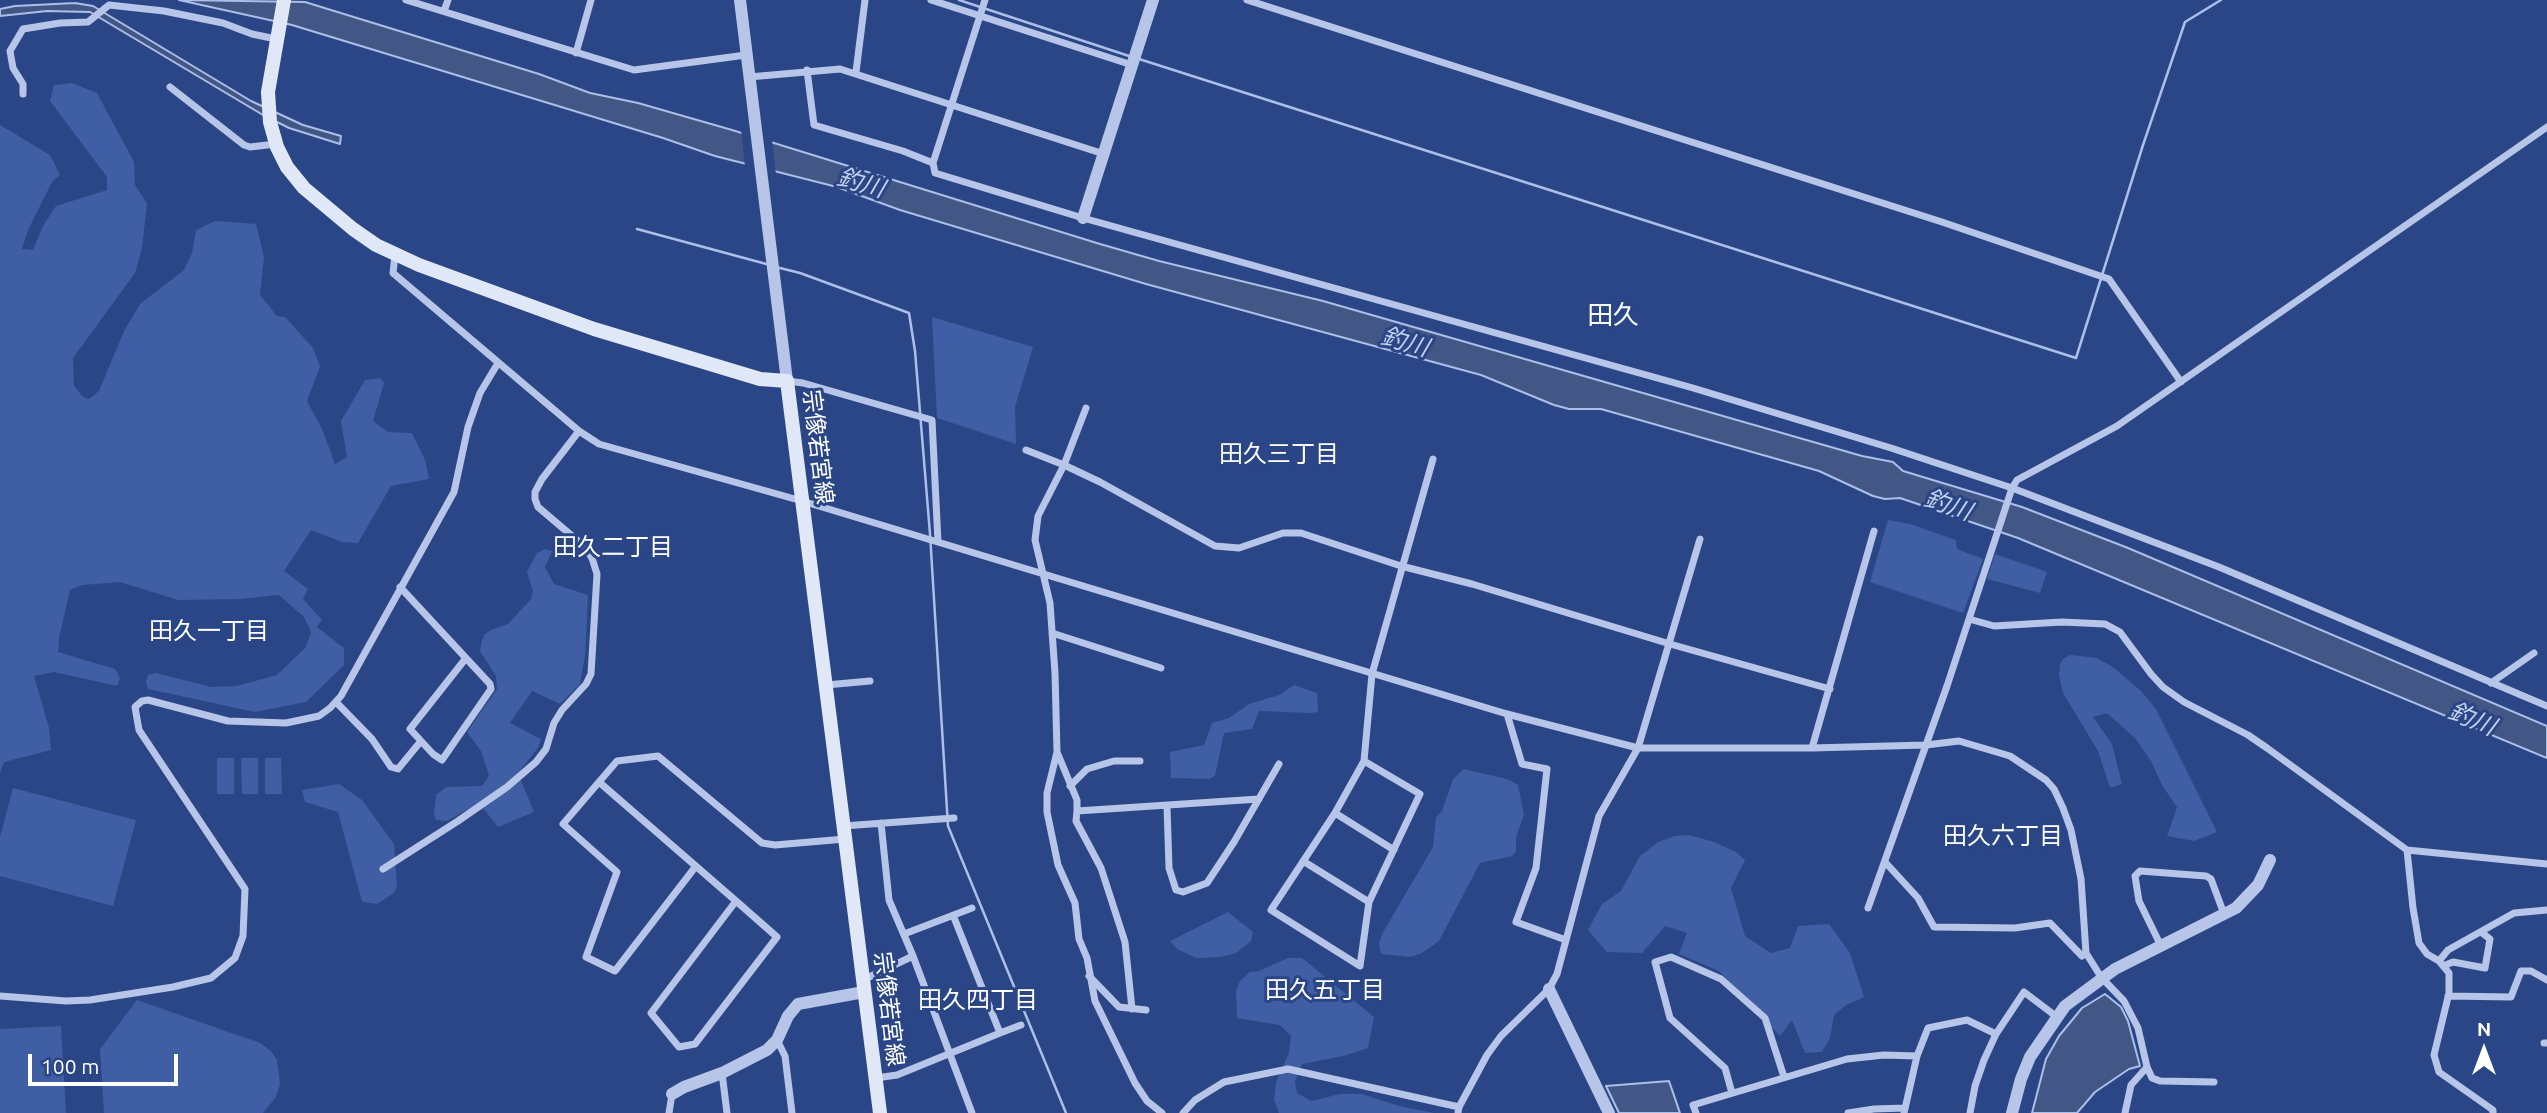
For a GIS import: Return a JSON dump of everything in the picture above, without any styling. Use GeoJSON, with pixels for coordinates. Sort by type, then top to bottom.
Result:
{"type":"FeatureCollection","features":[{"type":"Feature","properties":{"kind":"main road","name":"宗像若宮線"},"geometry":{"type":"LineString","coordinates":[[284,0],[269,83],[269,115],[276,144],[287,167],[322,206],[376,245],[395,255],[594,330],[760,379],[787,381],[880,1113]]}},
{"type":"Feature","properties":{"kind":"street"},"geometry":{"type":"LineString","coordinates":[[406,0],[634,70],[746,55]]}},
{"type":"Feature","properties":{"kind":"street"},"geometry":{"type":"LineString","coordinates":[[444,11],[448,0]]}},
{"type":"Feature","properties":{"kind":"street"},"geometry":{"type":"LineString","coordinates":[[576,53],[591,0]]}},
{"type":"Feature","properties":{"kind":"street"},"geometry":{"type":"LineString","coordinates":[[740,0],[787,381],[803,383],[932,420],[938,542]]}},
{"type":"Feature","properties":{"kind":"street"},"geometry":{"type":"LineString","coordinates":[[856,72],[865,0]]}},
{"type":"Feature","properties":{"kind":"street"},"geometry":{"type":"LineString","coordinates":[[931,0],[1132,65]]}},
{"type":"Feature","properties":{"kind":"street"},"geometry":{"type":"LineString","coordinates":[[985,0],[933,163],[934,173],[1083,218],[1693,388],[1891,448],[2219,567],[2547,706]]}},
{"type":"Feature","properties":{"kind":"street"},"geometry":{"type":"LineString","coordinates":[[1083,218],[1153,0]]}},
{"type":"Feature","properties":{"kind":"street"},"geometry":{"type":"LineString","coordinates":[[1247,0],[1942,222],[2109,279],[2181,382]]}},
{"type":"Feature","properties":{"kind":"street"},"geometry":{"type":"LineString","coordinates":[[23,94],[23,84],[13,68],[10,51],[23,29],[88,22],[109,5],[164,10],[223,23],[252,34],[276,37]]}},
{"type":"Feature","properties":{"kind":"street"},"geometry":{"type":"LineString","coordinates":[[749,77],[840,68],[1104,154]]}},
{"type":"Feature","properties":{"kind":"street"},"geometry":{"type":"LineString","coordinates":[[807,70],[814,125],[903,151],[933,163]]}},
{"type":"Feature","properties":{"kind":"street"},"geometry":{"type":"LineString","coordinates":[[170,87],[244,145],[250,147],[276,144]]}},
{"type":"Feature","properties":{"kind":"street"},"geometry":{"type":"LineString","coordinates":[[1868,908],[2017,480],[2117,426],[2547,127]]}},
{"type":"Feature","properties":{"kind":"street"},"geometry":{"type":"LineString","coordinates":[[395,255],[393,273],[579,431],[599,444],[802,501],[1507,714],[1638,748],[1812,748],[1926,745],[1959,741],[2010,756],[2046,780],[2054,789],[2071,830],[2081,879],[2086,953],[2101,977],[2124,1000],[2138,1028],[2152,1078],[2160,1081],[2214,1082]]}},
{"type":"Feature","properties":{"kind":"street"},"geometry":{"type":"LineString","coordinates":[[0,996],[90,1000],[173,987],[211,978],[235,958],[243,936],[245,889],[139,730],[135,714],[138,703],[148,700],[229,721],[286,723],[319,716],[336,702],[454,492],[468,427],[480,393],[498,363]]}},
{"type":"Feature","properties":{"kind":"street"},"geometry":{"type":"LineString","coordinates":[[1086,408],[1064,464],[1038,516],[1035,540],[1049,603],[1052,633],[1057,752],[1047,793],[1047,812],[1058,865],[1075,903],[1079,939],[1087,958],[1095,1001],[1135,1083],[1147,1101],[1162,1113]]}},
{"type":"Feature","properties":{"kind":"street"},"geometry":{"type":"LineString","coordinates":[[383,869],[508,787],[536,762],[546,749],[554,723],[562,710],[586,684],[591,674],[597,574],[592,558],[577,539],[538,507],[535,499],[535,492],[542,480],[579,431]]}},
{"type":"Feature","properties":{"kind":"street"},"geometry":{"type":"LineString","coordinates":[[1026,450],[1064,464],[1143,504],[1215,546],[1239,548],[1283,533],[1301,533],[1401,566],[1472,584],[1830,689]]}},
{"type":"Feature","properties":{"kind":"street"},"geometry":{"type":"LineString","coordinates":[[1364,761],[1420,794],[1369,902],[1360,966],[1271,910],[1335,813],[1364,761],[1372,674],[1433,459]]}},
{"type":"Feature","properties":{"kind":"street"},"geometry":{"type":"LineString","coordinates":[[1812,748],[1874,531]]}},
{"type":"Feature","properties":{"kind":"street"},"geometry":{"type":"LineString","coordinates":[[1184,1113],[1195,1100],[1224,1082],[1288,1069],[1459,1110],[1487,1055],[1501,1036],[1549,989],[1557,974],[1599,816],[1638,748],[1700,539]]}},
{"type":"Feature","properties":{"kind":"street"},"geometry":{"type":"LineString","coordinates":[[400,587],[466,658],[490,684],[491,689],[442,760],[410,729],[466,658]]}},
{"type":"Feature","properties":{"kind":"street"},"geometry":{"type":"LineString","coordinates":[[1969,620],[1994,626],[2062,622],[2105,624],[2120,632],[2163,687],[2184,702],[2248,735],[2407,850],[2547,864]]}},
{"type":"Feature","properties":{"kind":"street"},"geometry":{"type":"LineString","coordinates":[[1052,633],[1161,668]]}},
{"type":"Feature","properties":{"kind":"street"},"geometry":{"type":"LineString","coordinates":[[2491,683],[2534,653]]}},
{"type":"Feature","properties":{"kind":"street"},"geometry":{"type":"LineString","coordinates":[[826,685],[870,681]]}},
{"type":"Feature","properties":{"kind":"street"},"geometry":{"type":"LineString","coordinates":[[336,702],[372,739],[391,767],[398,769],[421,741]]}},
{"type":"Feature","properties":{"kind":"street"},"geometry":{"type":"LineString","coordinates":[[1507,714],[1522,764],[1547,769],[1536,868],[1516,922],[1566,940]]}},
{"type":"Feature","properties":{"kind":"street"},"geometry":{"type":"LineString","coordinates":[[1057,752],[1077,800],[1076,821],[1101,869],[1125,942],[1132,1010]]}},
{"type":"Feature","properties":{"kind":"street"},"geometry":{"type":"LineString","coordinates":[[696,866],[615,971],[586,957],[617,872],[563,824],[617,761],[658,756],[762,843],[775,845],[844,833],[881,823],[954,818]]}},
{"type":"Feature","properties":{"kind":"street"},"geometry":{"type":"LineString","coordinates":[[1070,786],[1087,769],[1114,761],[1140,761]]}},
{"type":"Feature","properties":{"kind":"street"},"geometry":{"type":"LineString","coordinates":[[1167,806],[1168,869],[1176,890],[1183,892],[1208,883],[1279,764]]}},
{"type":"Feature","properties":{"kind":"street"},"geometry":{"type":"LineString","coordinates":[[599,782],[696,866],[736,901],[777,937],[695,1044],[679,1047],[651,1013],[736,901]]}},
{"type":"Feature","properties":{"kind":"street"},"geometry":{"type":"LineString","coordinates":[[1077,811],[1259,799]]}},
{"type":"Feature","properties":{"kind":"street"},"geometry":{"type":"LineString","coordinates":[[1335,813],[1394,850]]}},
{"type":"Feature","properties":{"kind":"street"},"geometry":{"type":"LineString","coordinates":[[881,823],[889,900],[913,956],[970,1113]]}},
{"type":"Feature","properties":{"kind":"street"},"geometry":{"type":"LineString","coordinates":[[2407,850],[2419,943],[2427,954],[2449,973],[2448,996],[2434,1055],[2439,1072],[2493,1110],[2493,1113]]}},
{"type":"Feature","properties":{"kind":"street"},"geometry":{"type":"LineString","coordinates":[[2012,1113],[2030,1057],[2065,1006],[2101,977],[2236,908],[2249,897],[2266,872],[2270,860]]}},
{"type":"Feature","properties":{"kind":"street"},"geometry":{"type":"LineString","coordinates":[[1303,861],[1369,902]]}},
{"type":"Feature","properties":{"kind":"street"},"geometry":{"type":"LineString","coordinates":[[1885,862],[1918,898],[1934,927],[1961,925],[2015,928],[2050,923],[2082,956],[2086,953]]}},
{"type":"Feature","properties":{"kind":"street"},"geometry":{"type":"LineString","coordinates":[[2161,946],[2139,901],[2135,876],[2140,871],[2206,876],[2211,879],[2224,915]]}},
{"type":"Feature","properties":{"kind":"street"},"geometry":{"type":"LineString","coordinates":[[904,934],[972,908]]}},
{"type":"Feature","properties":{"kind":"street"},"geometry":{"type":"LineString","coordinates":[[2441,964],[2448,950],[2514,914],[2547,910]]}},
{"type":"Feature","properties":{"kind":"street"},"geometry":{"type":"LineString","coordinates":[[953,915],[1000,1032]]}},
{"type":"Feature","properties":{"kind":"street"},"geometry":{"type":"LineString","coordinates":[[2441,964],[2453,962],[2485,968],[2490,939],[2481,932]]}},
{"type":"Feature","properties":{"kind":"street"},"geometry":{"type":"LineString","coordinates":[[669,1113],[672,1094],[767,1050],[777,1040],[788,1016],[798,1004],[863,986],[913,956]]}},
{"type":"Feature","properties":{"kind":"street"},"geometry":{"type":"LineString","coordinates":[[1731,1093],[1725,1068],[1670,1018],[1655,962],[1671,957],[1721,979],[1765,1018],[1784,1077]]}},
{"type":"Feature","properties":{"kind":"street"},"geometry":{"type":"LineString","coordinates":[[2448,996],[2511,997],[2521,971],[2530,971],[2547,979]]}},
{"type":"Feature","properties":{"kind":"street"},"geometry":{"type":"LineString","coordinates":[[1089,976],[1119,1007],[1146,1010]]}},
{"type":"Feature","properties":{"kind":"street"},"geometry":{"type":"LineString","coordinates":[[1549,989],[1609,1113]]}},
{"type":"Feature","properties":{"kind":"street"},"geometry":{"type":"LineString","coordinates":[[1970,1113],[1975,1086],[1996,1034],[2024,992],[2057,1017]]}},
{"type":"Feature","properties":{"kind":"street"},"geometry":{"type":"LineString","coordinates":[[1849,1113],[1874,1109],[1905,1111],[1917,1056],[1928,1028],[1967,1020],[1996,1034]]}},
{"type":"Feature","properties":{"kind":"street"},"geometry":{"type":"LineString","coordinates":[[875,1078],[897,1075],[1021,1025]]}},
{"type":"Feature","properties":{"kind":"street"},"geometry":{"type":"LineString","coordinates":[[777,1040],[785,1056],[792,1113]]}},
{"type":"Feature","properties":{"kind":"street"},"geometry":{"type":"LineString","coordinates":[[1696,1113],[1693,1105],[1847,1059],[1884,1055],[1917,1056]]}},
{"type":"Feature","properties":{"kind":"street"},"geometry":{"type":"LineString","coordinates":[[2125,1113],[2131,1085],[2147,1067]]}},
{"type":"Feature","properties":{"kind":"street"},"geometry":{"type":"LineString","coordinates":[[722,1073],[727,1113]]}},
{"type":"Feature","properties":{"kind":"shaded area"},"geometry":{"type":"Polygon","coordinates":[[[72,83],[97,93],[134,162],[135,185],[147,203],[142,248],[135,273],[73,358],[74,386],[83,397],[89,399],[99,391],[124,331],[140,304],[184,270],[192,253],[196,230],[215,221],[256,224],[264,257],[260,295],[277,316],[285,317],[313,348],[320,366],[307,401],[322,429],[335,464],[347,457],[341,421],[365,380],[380,378],[384,383],[373,421],[388,432],[412,433],[425,460],[429,479],[391,486],[358,543],[342,542],[311,530],[284,571],[308,589],[303,599],[322,620],[317,627],[344,648],[344,665],[306,702],[255,712],[148,689],[146,682],[148,675],[156,673],[211,687],[237,686],[277,675],[306,647],[311,632],[304,617],[279,595],[178,600],[120,582],[82,585],[70,590],[58,652],[115,669],[120,678],[117,686],[54,672],[34,676],[49,728],[51,750],[4,762],[0,773],[0,125],[50,155],[60,175],[52,182],[28,230],[22,249],[33,250],[43,226],[56,206],[107,190],[107,177],[50,101],[54,85],[72,83]]]}},
{"type":"Feature","properties":{"kind":"shaded area"},"geometry":{"type":"Polygon","coordinates":[[[932,317],[1033,347],[1015,407],[1016,444],[937,418],[932,317]]]}},
{"type":"Feature","properties":{"kind":"shaded area"},"geometry":{"type":"Polygon","coordinates":[[[1888,520],[1910,524],[1956,540],[1957,549],[1983,559],[1963,613],[1870,582],[1888,520]]]}},
{"type":"Feature","properties":{"kind":"shaded area"},"geometry":{"type":"Polygon","coordinates":[[[545,549],[552,551],[545,567],[554,584],[588,595],[585,656],[580,684],[560,704],[532,691],[510,723],[541,739],[538,748],[518,773],[534,812],[498,827],[479,803],[447,821],[436,820],[436,795],[446,787],[482,786],[489,776],[481,751],[467,732],[497,689],[496,676],[480,651],[482,640],[491,630],[508,624],[531,599],[533,591],[527,572],[537,553],[545,549]]]}},
{"type":"Feature","properties":{"kind":"shaded area"},"geometry":{"type":"Polygon","coordinates":[[[1995,554],[2047,572],[2040,593],[1987,579],[1995,554]]]}},
{"type":"Feature","properties":{"kind":"shaded area"},"geometry":{"type":"Polygon","coordinates":[[[2071,655],[2097,658],[2113,667],[2141,691],[2156,709],[2217,832],[2194,841],[2167,836],[2177,807],[2135,738],[2107,713],[2093,717],[2112,744],[2122,784],[2110,788],[2098,751],[2063,693],[2059,675],[2060,664],[2064,658],[2071,655]]]}},
{"type":"Feature","properties":{"kind":"shaded area"},"geometry":{"type":"Polygon","coordinates":[[[1294,685],[1317,693],[1318,712],[1259,711],[1252,729],[1224,733],[1215,776],[1209,779],[1171,778],[1170,752],[1204,745],[1212,723],[1229,718],[1249,704],[1279,695],[1294,685]]]}},
{"type":"Feature","properties":{"kind":"shaded area"},"geometry":{"type":"Polygon","coordinates":[[[217,758],[234,758],[234,794],[217,794],[217,758]]]}},
{"type":"Feature","properties":{"kind":"shaded area"},"geometry":{"type":"Polygon","coordinates":[[[241,758],[258,758],[258,794],[242,794],[241,758]]]}},
{"type":"Feature","properties":{"kind":"shaded area"},"geometry":{"type":"Polygon","coordinates":[[[265,758],[281,758],[282,794],[265,794],[265,758]]]}},
{"type":"Feature","properties":{"kind":"shaded area"},"geometry":{"type":"Polygon","coordinates":[[[1464,769],[1507,779],[1518,785],[1524,815],[1516,837],[1516,851],[1512,856],[1480,863],[1439,941],[1420,954],[1410,957],[1381,954],[1379,944],[1382,934],[1433,847],[1436,817],[1442,811],[1453,779],[1464,769]]]}},
{"type":"Feature","properties":{"kind":"shaded area"},"geometry":{"type":"Polygon","coordinates":[[[339,784],[362,800],[394,844],[397,885],[394,893],[377,904],[362,902],[338,812],[305,802],[302,790],[339,784]]]}},
{"type":"Feature","properties":{"kind":"shaded area"},"geometry":{"type":"Polygon","coordinates":[[[13,788],[136,820],[113,906],[0,876],[0,837],[13,788]]]}},
{"type":"Feature","properties":{"kind":"shaded area"},"geometry":{"type":"Polygon","coordinates":[[[1689,835],[1714,842],[1736,852],[1745,860],[1731,888],[1745,936],[1771,953],[1790,948],[1798,926],[1829,924],[1850,953],[1864,997],[1846,1005],[1834,1015],[1830,1038],[1822,1052],[1805,1053],[1792,1020],[1780,1036],[1719,971],[1679,954],[1687,933],[1665,926],[1642,953],[1607,952],[1588,930],[1602,904],[1621,891],[1640,856],[1658,842],[1675,836],[1689,835]]]}},
{"type":"Feature","properties":{"kind":"shaded area"},"geometry":{"type":"Polygon","coordinates":[[[1228,912],[1253,932],[1251,941],[1236,953],[1221,957],[1196,958],[1177,949],[1170,941],[1228,912]]]}},
{"type":"Feature","properties":{"kind":"shaded area"},"geometry":{"type":"Polygon","coordinates":[[[1288,958],[1302,958],[1374,1017],[1368,1048],[1302,1064],[1295,1082],[1297,1093],[1311,1101],[1340,1094],[1362,1094],[1399,1106],[1434,1113],[1279,1113],[1274,1100],[1276,1082],[1289,1053],[1291,1036],[1280,1025],[1237,1018],[1236,990],[1240,981],[1250,972],[1259,971],[1288,958]]]}},
{"type":"Feature","properties":{"kind":"shaded area"},"geometry":{"type":"Polygon","coordinates":[[[137,1000],[260,1043],[271,1051],[277,1060],[280,1084],[276,1097],[263,1113],[104,1113],[100,1049],[137,1000]]]}},
{"type":"Feature","properties":{"kind":"shaded area"},"geometry":{"type":"Polygon","coordinates":[[[61,1026],[66,1113],[0,1113],[0,1029],[61,1026]]]}},
{"type":"Feature","properties":{"kind":"water","name":"釣川"},"geometry":{"type":"Polygon","coordinates":[[[179,0],[305,2],[539,74],[590,93],[638,103],[732,130],[1100,244],[1323,301],[1862,456],[1893,462],[1903,471],[2022,507],[2128,548],[2547,726],[2547,758],[2018,538],[1900,498],[1885,499],[1873,496],[1819,471],[1601,409],[1569,409],[1554,405],[1481,375],[1146,284],[900,210],[837,187],[715,156],[292,25],[179,0]]]}},
{"type":"Feature","properties":{"kind":"water"},"geometry":{"type":"Polygon","coordinates":[[[75,3],[93,6],[251,101],[303,125],[341,136],[340,144],[289,128],[263,115],[90,12],[47,11],[0,16],[0,9],[15,6],[75,3]]]}},
{"type":"Feature","properties":{"kind":"water"},"geometry":{"type":"Polygon","coordinates":[[[2105,994],[2121,1007],[2128,1021],[2140,1066],[2129,1069],[2095,1092],[2077,1113],[2032,1113],[2046,1059],[2059,1036],[2082,1008],[2105,994]]]}},
{"type":"Feature","properties":{"kind":"water"},"geometry":{"type":"Polygon","coordinates":[[[1669,1081],[1680,1113],[1619,1113],[1606,1086],[1669,1081]]]}},
{"type":"Feature","properties":{"kind":"pier"},"geometry":{"type":"Polygon","coordinates":[[[741,129],[772,140],[776,175],[745,167],[741,129]]]}},
{"type":"Feature","properties":{"kind":"waterway"},"geometry":{"type":"LineString","coordinates":[[959,0],[1129,56]]}},
{"type":"Feature","properties":{"kind":"waterway"},"geometry":{"type":"LineString","coordinates":[[1139,59],[2076,358],[2185,22],[2221,0]]}},
{"type":"Feature","properties":{"kind":"waterway"},"geometry":{"type":"LineString","coordinates":[[637,229],[770,265]]}},
{"type":"Feature","properties":{"kind":"waterway"},"geometry":{"type":"LineString","coordinates":[[776,267],[800,273],[909,313],[915,351],[930,534],[948,826],[1066,1113]]}},
{"type":"Feature","properties":{"kind":"district","name":"田久"},"geometry":{"type":"Point","coordinates":[1613,315]}},
{"type":"Feature","properties":{"kind":"district","name":"田久三丁目"},"geometry":{"type":"Point","coordinates":[1279,454]}},
{"type":"Feature","properties":{"kind":"district","name":"田久二丁目"},"geometry":{"type":"Point","coordinates":[613,547]}},
{"type":"Feature","properties":{"kind":"district","name":"田久一丁目"},"geometry":{"type":"Point","coordinates":[209,631]}},
{"type":"Feature","properties":{"kind":"district","name":"田久六丁目"},"geometry":{"type":"Point","coordinates":[2003,836]}},
{"type":"Feature","properties":{"kind":"district","name":"田久五丁目"},"geometry":{"type":"Point","coordinates":[1325,990]}},
{"type":"Feature","properties":{"kind":"district","name":"田久四丁目"},"geometry":{"type":"Point","coordinates":[978,1000]}}]}
